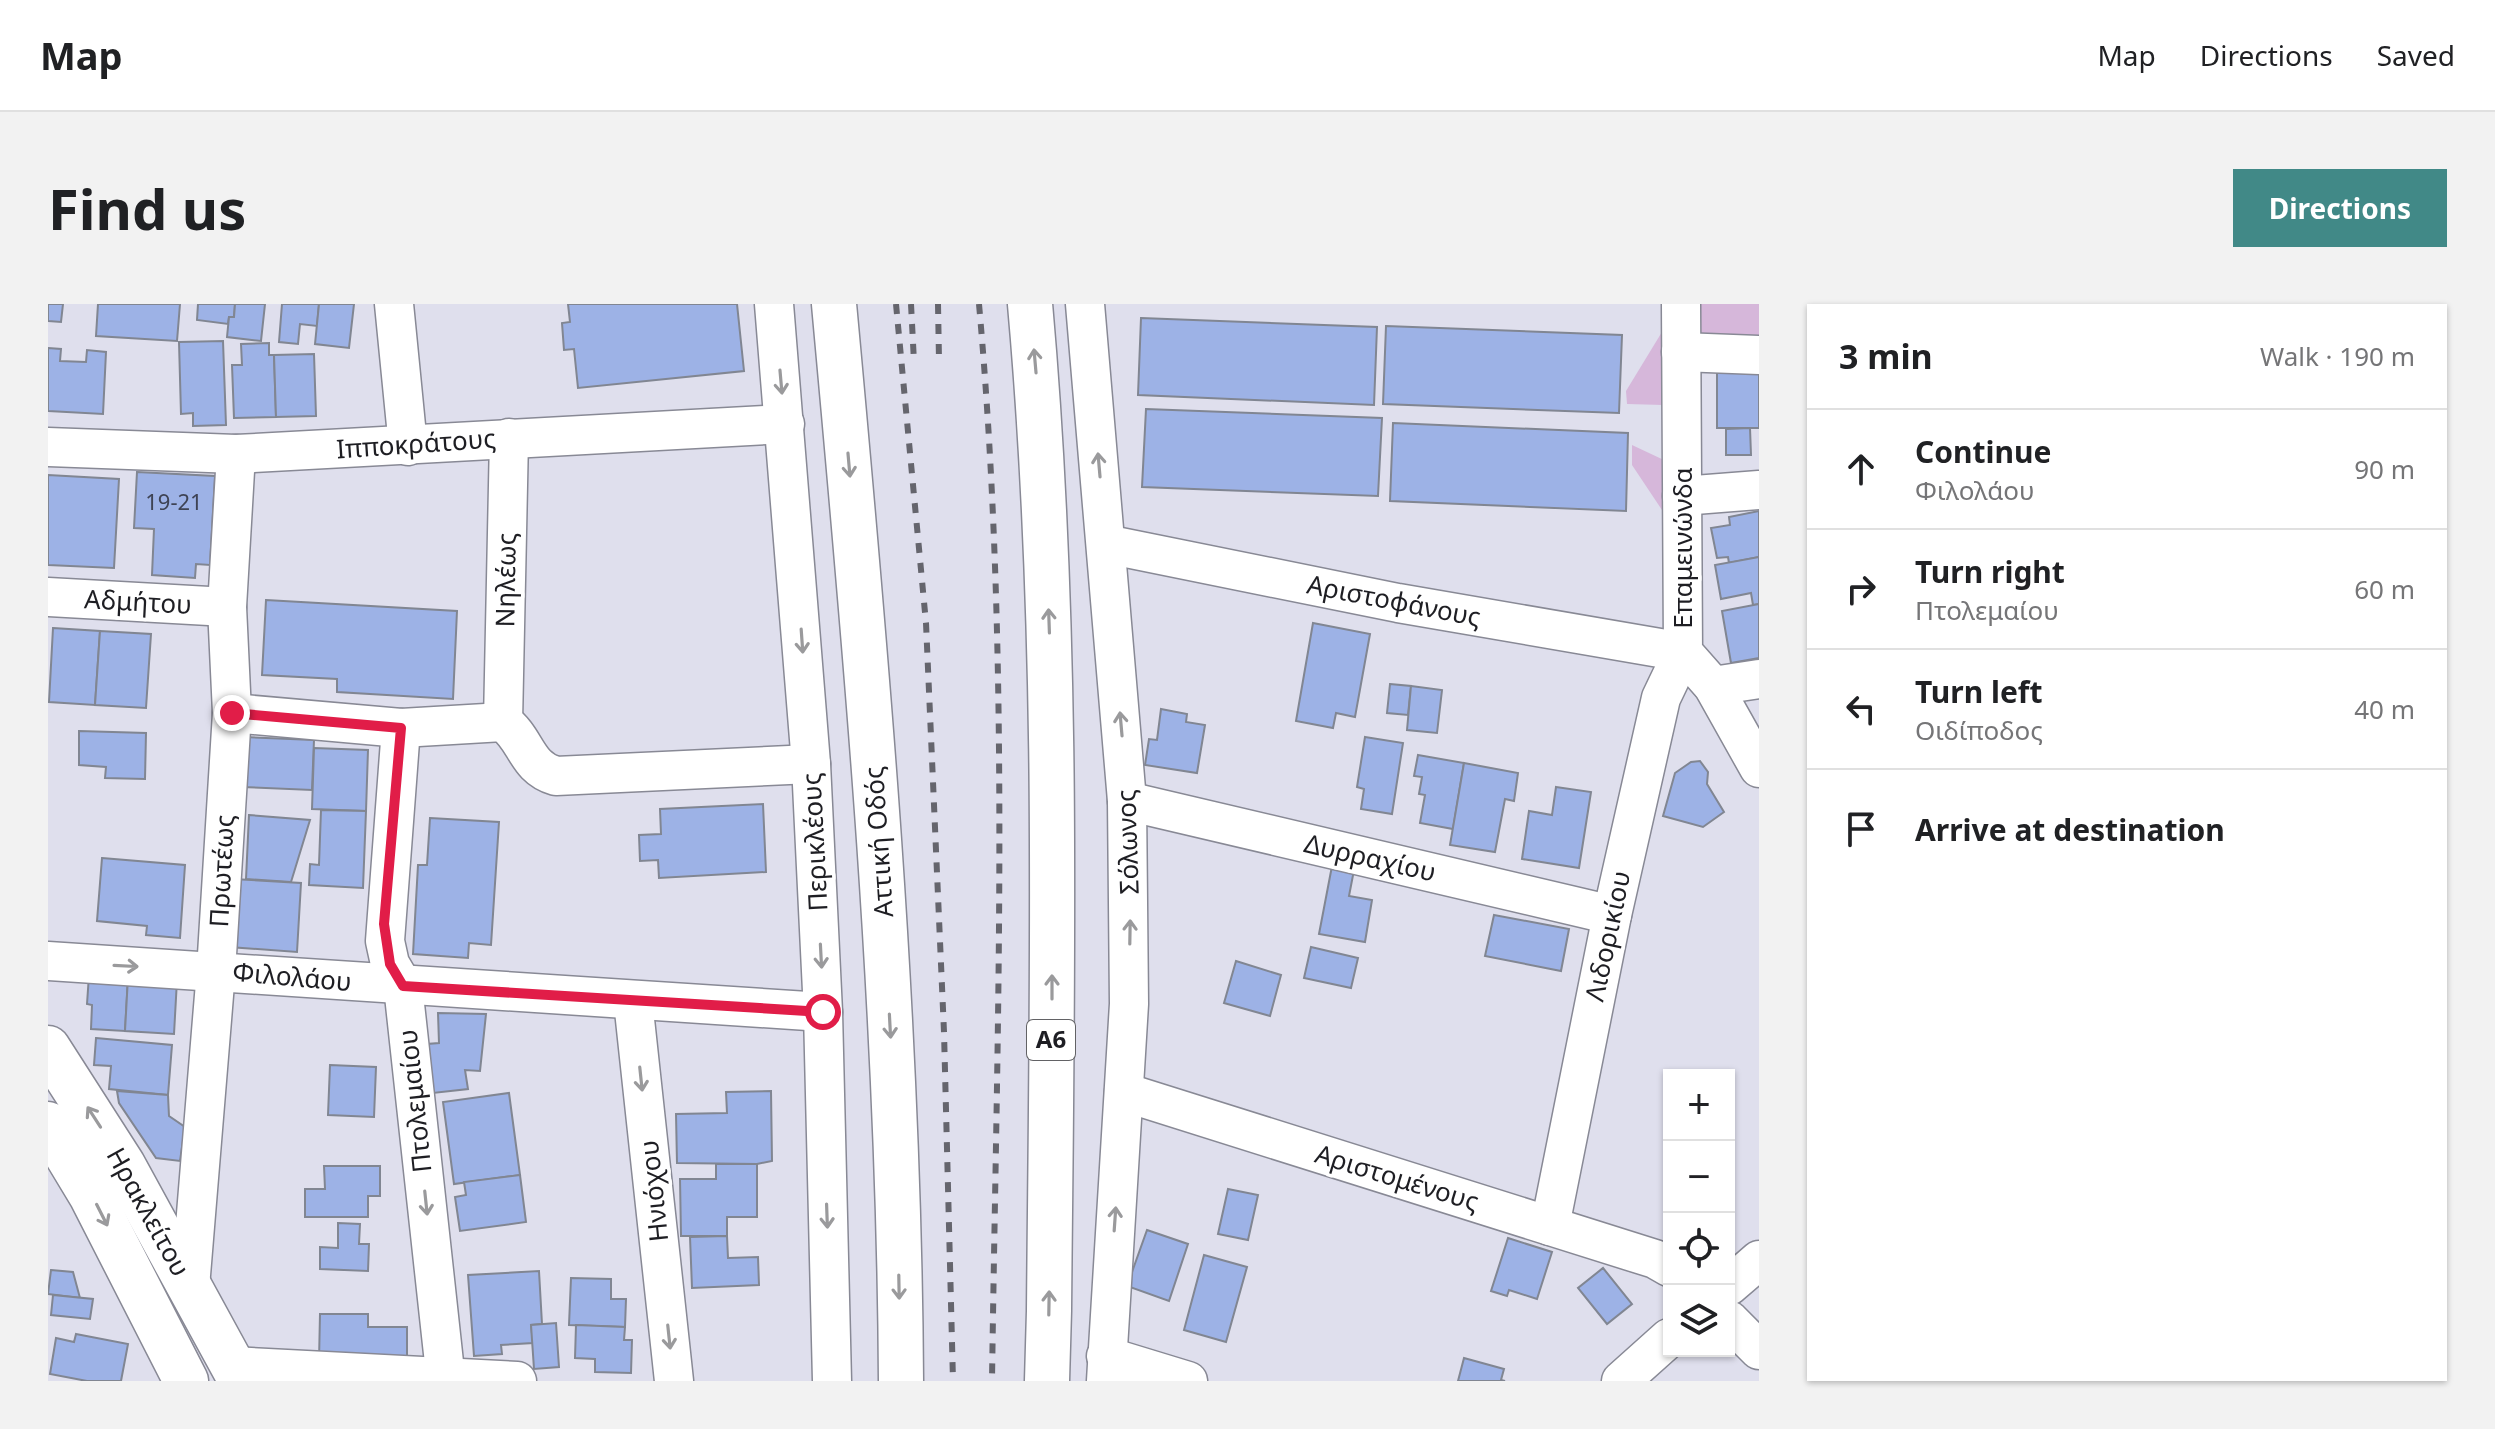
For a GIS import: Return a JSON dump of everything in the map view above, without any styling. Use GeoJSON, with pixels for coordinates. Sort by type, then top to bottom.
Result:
{"type":"FeatureCollection","features":[{"type":"Feature","properties":{"kind":"main road","name":"Αττική Οδός"},"geometry":{"type":"LineString","coordinates":[[834,304],[867,669],[882,883],[894,1097],[900,1377]]}},
{"type":"Feature","properties":{"kind":"main road","name":"Α6"},"geometry":{"type":"LineString","coordinates":[[1030,304],[1042,441],[1052,699],[1047,1381]]}},
{"type":"Feature","properties":{"kind":"main road","name":"Ηρακλείτου"},"geometry":{"type":"LineString","coordinates":[[48,1048],[139,1194],[237,1373]]}},
{"type":"Feature","properties":{"kind":"main road","name":"Ηρακλείτου"},"geometry":{"type":"LineString","coordinates":[[48,1124],[91,1195],[183,1378]]}},
{"type":"Feature","properties":{"kind":"street"},"geometry":{"type":"LineString","coordinates":[[394,304],[408,446]]}},
{"type":"Feature","properties":{"kind":"street","name":"Περικλέους"},"geometry":{"type":"LineString","coordinates":[[774,304],[811,764],[823,1012],[832,1381]]}},
{"type":"Feature","properties":{"kind":"street","name":"Σόλωνος"},"geometry":{"type":"LineString","coordinates":[[1085,304],[1127,801],[1130,921],[1124,1092],[1106,1368]]}},
{"type":"Feature","properties":{"kind":"street","name":"Επαμεινώνδα"},"geometry":{"type":"LineString","coordinates":[[1681,304],[1683,652],[1713,686],[1759,768]]}},
{"type":"Feature","properties":{"kind":"street"},"geometry":{"type":"LineString","coordinates":[[1681,352],[1759,355]]}},
{"type":"Feature","properties":{"kind":"street","name":"Ιπποκράτους"},"geometry":{"type":"LineString","coordinates":[[48,447],[236,454],[785,424]]}},
{"type":"Feature","properties":{"kind":"street","name":"Νηλέως"},"geometry":{"type":"LineString","coordinates":[[503,722],[509,438]]}},
{"type":"Feature","properties":{"kind":"street","name":"Πρωτέως"},"geometry":{"type":"LineString","coordinates":[[190,1287],[216,971],[232,713],[227,607],[236,454]]}},
{"type":"Feature","properties":{"kind":"street"},"geometry":{"type":"LineString","coordinates":[[1682,496],[1759,490]]}},
{"type":"Feature","properties":{"kind":"street","name":"Αριστοφάνους"},"geometry":{"type":"LineString","coordinates":[[1106,544],[1398,603],[1683,652]]}},
{"type":"Feature","properties":{"kind":"street","name":"Αδμήτου"},"geometry":{"type":"LineString","coordinates":[[48,597],[227,607]]}},
{"type":"Feature","properties":{"kind":"street","name":"Λιδορικίου"},"geometry":{"type":"LineString","coordinates":[[1550,1226],[1612,915],[1661,698],[1683,652]]}},
{"type":"Feature","properties":{"kind":"street"},"geometry":{"type":"LineString","coordinates":[[1713,686],[1759,679]]}},
{"type":"Feature","properties":{"kind":"street"},"geometry":{"type":"LineString","coordinates":[[232,713],[401,728],[503,722],[517,732],[529,757],[542,772],[556,776],[811,764]]}},
{"type":"Feature","properties":{"kind":"street","name":"Πτολεμαίου"},"geometry":{"type":"LineString","coordinates":[[401,728],[384,924],[390,964],[403,986],[446,1379]]}},
{"type":"Feature","properties":{"kind":"street","name":"Δυρραχίου"},"geometry":{"type":"LineString","coordinates":[[1127,801],[1612,915]]}},
{"type":"Feature","properties":{"kind":"street","name":"Φιλολάου"},"geometry":{"type":"LineString","coordinates":[[48,961],[823,1012]]}},
{"type":"Feature","properties":{"kind":"street","name":"Ηνιόχου"},"geometry":{"type":"LineString","coordinates":[[633,1001],[674,1381]]}},
{"type":"Feature","properties":{"kind":"street","name":"Αριστομένους"},"geometry":{"type":"LineString","coordinates":[[1124,1092],[1663,1264]]}},
{"type":"Feature","properties":{"kind":"street"},"geometry":{"type":"LineString","coordinates":[[139,1194],[199,1196]]}},
{"type":"Feature","properties":{"kind":"street"},"geometry":{"type":"LineString","coordinates":[[1730,1285],[1759,1260]]}},
{"type":"Feature","properties":{"kind":"street"},"geometry":{"type":"LineString","coordinates":[[1735,1326],[1759,1350]]}},
{"type":"Feature","properties":{"kind":"street"},"geometry":{"type":"LineString","coordinates":[[1621,1381],[1663,1343]]}},
{"type":"Feature","properties":{"kind":"street"},"geometry":{"type":"LineString","coordinates":[[1106,1368],[1188,1381]]}},
{"type":"Feature","properties":{"kind":"street"},"geometry":{"type":"LineString","coordinates":[[237,1373],[517,1381]]}},
{"type":"Feature","properties":{"kind":"shaded area"},"geometry":{"type":"Polygon","coordinates":[[[1695,304],[1759,304],[1759,344],[1694,344],[1695,304]]]}},
{"type":"Feature","properties":{"kind":"shaded area"},"geometry":{"type":"Polygon","coordinates":[[[1665,327],[1663,405],[1627,404],[1626,391],[1665,327]]]}},
{"type":"Feature","properties":{"kind":"shaded area"},"geometry":{"type":"Polygon","coordinates":[[[1632,445],[1666,461],[1670,522],[1632,465],[1632,445]]]}},
{"type":"Feature","properties":{"kind":"building"},"geometry":{"type":"Polygon","coordinates":[[[48,304],[63,304],[61,322],[48,321],[48,304]]]}},
{"type":"Feature","properties":{"kind":"building"},"geometry":{"type":"Polygon","coordinates":[[[98,304],[180,304],[177,341],[96,336],[98,304]]]}},
{"type":"Feature","properties":{"kind":"building"},"geometry":{"type":"Polygon","coordinates":[[[198,304],[235,304],[234,317],[229,317],[228,324],[197,320],[198,304]]]}},
{"type":"Feature","properties":{"kind":"building"},"geometry":{"type":"Polygon","coordinates":[[[235,304],[265,304],[261,341],[227,337],[229,317],[234,317],[235,304]]]}},
{"type":"Feature","properties":{"kind":"building"},"geometry":{"type":"Polygon","coordinates":[[[282,304],[319,304],[317,326],[300,324],[298,344],[279,342],[282,304]]]}},
{"type":"Feature","properties":{"kind":"building"},"geometry":{"type":"Polygon","coordinates":[[[319,304],[354,304],[349,348],[315,344],[319,304]]]}},
{"type":"Feature","properties":{"kind":"building"},"geometry":{"type":"Polygon","coordinates":[[[568,304],[737,304],[744,371],[578,388],[574,349],[564,350],[562,323],[570,322],[568,304]]]}},
{"type":"Feature","properties":{"kind":"building"},"geometry":{"type":"Polygon","coordinates":[[[1141,318],[1377,327],[1374,405],[1138,395],[1141,318]]]}},
{"type":"Feature","properties":{"kind":"building"},"geometry":{"type":"Polygon","coordinates":[[[1386,326],[1622,335],[1619,413],[1383,404],[1386,326]]]}},
{"type":"Feature","properties":{"kind":"building"},"geometry":{"type":"Polygon","coordinates":[[[223,341],[226,425],[193,426],[193,413],[181,414],[179,342],[223,341]]]}},
{"type":"Feature","properties":{"kind":"building"},"geometry":{"type":"Polygon","coordinates":[[[269,343],[269,355],[274,355],[276,417],[234,418],[232,365],[242,365],[241,344],[269,343]]]}},
{"type":"Feature","properties":{"kind":"building"},"geometry":{"type":"Polygon","coordinates":[[[48,348],[61,349],[60,361],[86,362],[87,350],[106,352],[103,414],[48,411],[48,348]]]}},
{"type":"Feature","properties":{"kind":"building"},"geometry":{"type":"Polygon","coordinates":[[[314,354],[316,416],[276,417],[274,355],[314,354]]]}},
{"type":"Feature","properties":{"kind":"building"},"geometry":{"type":"Polygon","coordinates":[[[1717,371],[1759,371],[1759,428],[1717,428],[1717,371]]]}},
{"type":"Feature","properties":{"kind":"building"},"geometry":{"type":"Polygon","coordinates":[[[1146,409],[1382,418],[1378,496],[1142,487],[1146,409]]]}},
{"type":"Feature","properties":{"kind":"building"},"geometry":{"type":"Polygon","coordinates":[[[1393,423],[1628,433],[1626,511],[1390,501],[1393,423]]]}},
{"type":"Feature","properties":{"kind":"building"},"geometry":{"type":"Polygon","coordinates":[[[1750,428],[1751,455],[1726,455],[1726,429],[1750,428]]]}},
{"type":"Feature","properties":{"kind":"building"},"geometry":{"type":"Polygon","coordinates":[[[137,472],[215,476],[210,565],[196,564],[195,578],[152,575],[154,529],[134,528],[137,472]]]}},
{"type":"Feature","properties":{"kind":"building"},"geometry":{"type":"Polygon","coordinates":[[[48,475],[119,479],[114,568],[48,565],[48,475]]]}},
{"type":"Feature","properties":{"kind":"building"},"geometry":{"type":"Polygon","coordinates":[[[1759,511],[1759,557],[1729,563],[1728,557],[1717,558],[1711,528],[1730,525],[1729,517],[1759,511]]]}},
{"type":"Feature","properties":{"kind":"building"},"geometry":{"type":"Polygon","coordinates":[[[1759,557],[1759,604],[1753,605],[1751,593],[1721,599],[1715,565],[1759,557]]]}},
{"type":"Feature","properties":{"kind":"building"},"geometry":{"type":"Polygon","coordinates":[[[266,600],[457,611],[453,699],[337,692],[337,679],[262,675],[266,600]]]}},
{"type":"Feature","properties":{"kind":"building"},"geometry":{"type":"Polygon","coordinates":[[[1759,604],[1759,658],[1731,663],[1722,611],[1759,604]]]}},
{"type":"Feature","properties":{"kind":"building"},"geometry":{"type":"Polygon","coordinates":[[[1313,623],[1370,634],[1355,717],[1336,713],[1333,728],[1296,721],[1313,623]]]}},
{"type":"Feature","properties":{"kind":"building"},"geometry":{"type":"Polygon","coordinates":[[[53,628],[100,631],[95,705],[49,702],[53,628]]]}},
{"type":"Feature","properties":{"kind":"building"},"geometry":{"type":"Polygon","coordinates":[[[100,631],[151,634],[146,708],[95,705],[100,631]]]}},
{"type":"Feature","properties":{"kind":"building"},"geometry":{"type":"Polygon","coordinates":[[[1390,684],[1411,686],[1408,715],[1387,713],[1390,684]]]}},
{"type":"Feature","properties":{"kind":"building"},"geometry":{"type":"Polygon","coordinates":[[[1411,686],[1442,690],[1437,733],[1407,730],[1411,686]]]}},
{"type":"Feature","properties":{"kind":"building"},"geometry":{"type":"Polygon","coordinates":[[[1161,709],[1187,714],[1186,722],[1205,725],[1197,773],[1145,765],[1149,739],[1157,740],[1161,709]]]}},
{"type":"Feature","properties":{"kind":"building"},"geometry":{"type":"Polygon","coordinates":[[[79,731],[146,733],[145,779],[105,778],[106,767],[79,765],[79,731]]]}},
{"type":"Feature","properties":{"kind":"building"},"geometry":{"type":"Polygon","coordinates":[[[244,737],[314,740],[312,790],[242,787],[244,737]]]}},
{"type":"Feature","properties":{"kind":"building"},"geometry":{"type":"Polygon","coordinates":[[[1365,737],[1403,743],[1392,814],[1361,809],[1364,789],[1357,787],[1365,737]]]}},
{"type":"Feature","properties":{"kind":"building"},"geometry":{"type":"Polygon","coordinates":[[[314,748],[368,750],[366,811],[312,809],[314,748]]]}},
{"type":"Feature","properties":{"kind":"building"},"geometry":{"type":"Polygon","coordinates":[[[1418,755],[1464,763],[1453,829],[1420,823],[1425,795],[1419,794],[1422,777],[1414,776],[1418,755]]]}},
{"type":"Feature","properties":{"kind":"building"},"geometry":{"type":"Polygon","coordinates":[[[1700,761],[1708,772],[1707,784],[1724,812],[1703,827],[1663,816],[1675,773],[1691,762],[1700,761]]]}},
{"type":"Feature","properties":{"kind":"building"},"geometry":{"type":"Polygon","coordinates":[[[1464,763],[1518,773],[1514,801],[1505,799],[1495,852],[1450,845],[1464,763]]]}},
{"type":"Feature","properties":{"kind":"building"},"geometry":{"type":"Polygon","coordinates":[[[1556,787],[1591,792],[1579,868],[1522,859],[1529,811],[1552,815],[1556,787]]]}},
{"type":"Feature","properties":{"kind":"building"},"geometry":{"type":"Polygon","coordinates":[[[763,804],[766,872],[659,878],[658,860],[640,861],[639,835],[661,834],[660,809],[763,804]]]}},
{"type":"Feature","properties":{"kind":"building"},"geometry":{"type":"Polygon","coordinates":[[[321,810],[366,811],[363,888],[309,885],[310,864],[319,865],[321,810]]]}},
{"type":"Feature","properties":{"kind":"building"},"geometry":{"type":"Polygon","coordinates":[[[249,815],[310,820],[291,882],[246,879],[249,815]]]}},
{"type":"Feature","properties":{"kind":"building"},"geometry":{"type":"Polygon","coordinates":[[[430,818],[499,822],[491,945],[469,943],[468,958],[413,954],[418,865],[427,865],[430,818]]]}},
{"type":"Feature","properties":{"kind":"building"},"geometry":{"type":"Polygon","coordinates":[[[102,858],[185,865],[180,938],[146,935],[147,926],[97,921],[102,858]]]}},
{"type":"Feature","properties":{"kind":"building"},"geometry":{"type":"Polygon","coordinates":[[[1332,866],[1354,870],[1349,896],[1372,900],[1365,942],[1319,934],[1332,866]]]}},
{"type":"Feature","properties":{"kind":"building"},"geometry":{"type":"Polygon","coordinates":[[[233,879],[301,883],[297,952],[229,947],[233,879]]]}},
{"type":"Feature","properties":{"kind":"building"},"geometry":{"type":"Polygon","coordinates":[[[1494,915],[1569,929],[1561,971],[1485,956],[1494,915]]]}},
{"type":"Feature","properties":{"kind":"building"},"geometry":{"type":"Polygon","coordinates":[[[1311,947],[1358,958],[1351,988],[1304,978],[1311,947]]]}},
{"type":"Feature","properties":{"kind":"building"},"geometry":{"type":"Polygon","coordinates":[[[1236,961],[1281,975],[1270,1016],[1224,1003],[1236,961]]]}},
{"type":"Feature","properties":{"kind":"building"},"geometry":{"type":"Polygon","coordinates":[[[89,975],[128,977],[125,1031],[91,1029],[92,1005],[87,1004],[89,975]]]}},
{"type":"Feature","properties":{"kind":"building"},"geometry":{"type":"Polygon","coordinates":[[[128,977],[177,980],[174,1034],[125,1031],[128,977]]]}},
{"type":"Feature","properties":{"kind":"building"},"geometry":{"type":"Polygon","coordinates":[[[438,1013],[486,1014],[480,1071],[465,1070],[468,1089],[433,1093],[427,1044],[439,1043],[438,1013]]]}},
{"type":"Feature","properties":{"kind":"building"},"geometry":{"type":"Polygon","coordinates":[[[96,1038],[172,1045],[168,1095],[109,1089],[111,1066],[94,1065],[96,1038]]]}},
{"type":"Feature","properties":{"kind":"building"},"geometry":{"type":"Polygon","coordinates":[[[330,1065],[376,1067],[374,1117],[328,1115],[330,1065]]]}},
{"type":"Feature","properties":{"kind":"building"},"geometry":{"type":"Polygon","coordinates":[[[117,1091],[168,1095],[169,1116],[185,1127],[180,1161],[156,1158],[119,1103],[117,1091]]]}},
{"type":"Feature","properties":{"kind":"building"},"geometry":{"type":"Polygon","coordinates":[[[771,1091],[772,1161],[757,1164],[677,1163],[676,1114],[727,1113],[726,1092],[771,1091]]]}},
{"type":"Feature","properties":{"kind":"building"},"geometry":{"type":"Polygon","coordinates":[[[509,1093],[520,1175],[454,1184],[443,1102],[509,1093]]]}},
{"type":"Feature","properties":{"kind":"building"},"geometry":{"type":"Polygon","coordinates":[[[716,1164],[757,1164],[757,1217],[727,1217],[727,1236],[681,1236],[680,1179],[716,1179],[716,1164]]]}},
{"type":"Feature","properties":{"kind":"building"},"geometry":{"type":"Polygon","coordinates":[[[324,1166],[380,1166],[380,1196],[368,1196],[368,1217],[305,1217],[305,1189],[325,1189],[324,1166]]]}},
{"type":"Feature","properties":{"kind":"building"},"geometry":{"type":"Polygon","coordinates":[[[520,1175],[526,1222],[460,1231],[455,1197],[466,1195],[464,1182],[520,1175]]]}},
{"type":"Feature","properties":{"kind":"building"},"geometry":{"type":"Polygon","coordinates":[[[1228,1189],[1258,1195],[1248,1240],[1218,1234],[1228,1189]]]}},
{"type":"Feature","properties":{"kind":"building"},"geometry":{"type":"Polygon","coordinates":[[[338,1223],[360,1224],[359,1244],[369,1244],[368,1271],[320,1269],[320,1247],[338,1248],[338,1223]]]}},
{"type":"Feature","properties":{"kind":"building"},"geometry":{"type":"Polygon","coordinates":[[[1147,1230],[1188,1244],[1169,1301],[1127,1286],[1147,1230]]]}},
{"type":"Feature","properties":{"kind":"building"},"geometry":{"type":"Polygon","coordinates":[[[727,1236],[728,1258],[758,1257],[759,1285],[692,1288],[690,1237],[727,1236]]]}},
{"type":"Feature","properties":{"kind":"building"},"geometry":{"type":"Polygon","coordinates":[[[1508,1238],[1552,1252],[1537,1299],[1509,1290],[1507,1296],[1491,1291],[1508,1238]]]}},
{"type":"Feature","properties":{"kind":"building"},"geometry":{"type":"Polygon","coordinates":[[[1204,1255],[1247,1267],[1226,1342],[1184,1330],[1204,1255]]]}},
{"type":"Feature","properties":{"kind":"building"},"geometry":{"type":"Polygon","coordinates":[[[1603,1268],[1632,1304],[1607,1324],[1578,1288],[1603,1268]]]}},
{"type":"Feature","properties":{"kind":"building"},"geometry":{"type":"Polygon","coordinates":[[[51,1270],[73,1272],[80,1298],[48,1294],[51,1270]]]}},
{"type":"Feature","properties":{"kind":"building"},"geometry":{"type":"Polygon","coordinates":[[[539,1271],[542,1324],[531,1325],[533,1343],[501,1345],[502,1354],[474,1356],[468,1275],[539,1271]]]}},
{"type":"Feature","properties":{"kind":"building"},"geometry":{"type":"Polygon","coordinates":[[[571,1278],[611,1279],[611,1299],[626,1299],[625,1327],[569,1325],[571,1278]]]}},
{"type":"Feature","properties":{"kind":"building"},"geometry":{"type":"Polygon","coordinates":[[[53,1295],[93,1299],[90,1319],[51,1315],[53,1295]]]}},
{"type":"Feature","properties":{"kind":"building"},"geometry":{"type":"Polygon","coordinates":[[[320,1314],[368,1314],[368,1327],[407,1327],[407,1363],[319,1361],[320,1314]]]}},
{"type":"Feature","properties":{"kind":"building"},"geometry":{"type":"Polygon","coordinates":[[[556,1323],[559,1367],[534,1369],[531,1325],[556,1323]]]}},
{"type":"Feature","properties":{"kind":"building"},"geometry":{"type":"Polygon","coordinates":[[[576,1325],[625,1327],[624,1340],[632,1340],[631,1373],[595,1372],[595,1359],[575,1358],[576,1325]]]}},
{"type":"Feature","properties":{"kind":"building"},"geometry":{"type":"Polygon","coordinates":[[[76,1334],[128,1344],[121,1381],[87,1381],[50,1374],[56,1338],[74,1342],[76,1334]]]}},
{"type":"Feature","properties":{"kind":"building"},"geometry":{"type":"Polygon","coordinates":[[[1464,1358],[1504,1369],[1501,1380],[1505,1381],[1458,1381],[1464,1358]]]}},
{"type":"Feature","properties":{"kind":"railway"},"geometry":{"type":"LineString","coordinates":[[896,304],[926,623],[944,1032],[953,1381]]}},
{"type":"Feature","properties":{"kind":"railway"},"geometry":{"type":"LineString","coordinates":[[911,304],[914,362]]}},
{"type":"Feature","properties":{"kind":"railway"},"geometry":{"type":"LineString","coordinates":[[938,304],[939,360]]}},
{"type":"Feature","properties":{"kind":"railway"},"geometry":{"type":"LineString","coordinates":[[979,304],[989,438],[998,707],[999,977],[992,1381]]}},
{"type":"Feature","properties":{"kind":"route"},"geometry":{"type":"LineString","coordinates":[[232,713],[401,728],[384,924],[390,964],[403,986],[823,1012]]}}]}
